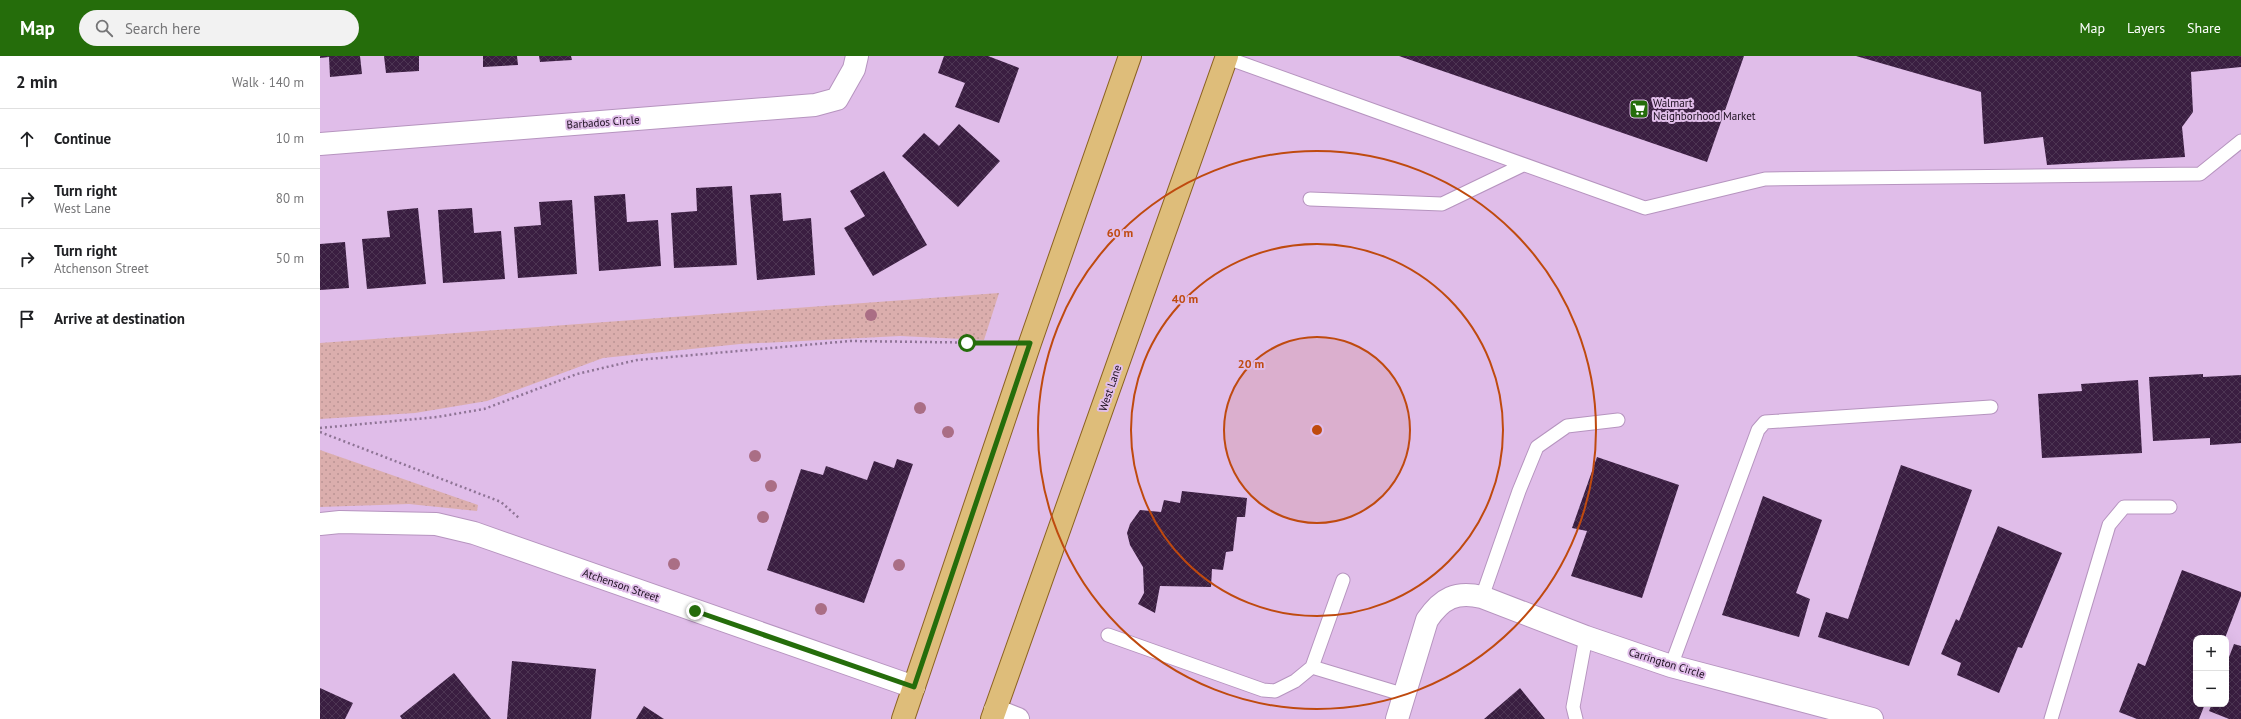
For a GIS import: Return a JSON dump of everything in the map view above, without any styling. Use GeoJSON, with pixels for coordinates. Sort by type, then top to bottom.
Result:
{"type":"FeatureCollection","features":[{"type":"Feature","properties":{"kind":"main road"},"geometry":{"type":"LineString","coordinates":[[903,719],[1030,343],[1130,56]]}},
{"type":"Feature","properties":{"kind":"main road","name":"West Lane"},"geometry":{"type":"LineString","coordinates":[[994,715],[1227,57]]}},
{"type":"Feature","properties":{"kind":"street","name":"Barbados Circle"},"geometry":{"type":"LineString","coordinates":[[320,144],[815,105],[837,99],[854,69],[857,56]]}},
{"type":"Feature","properties":{"kind":"street","name":"Atchenson Street"},"geometry":{"type":"LineString","coordinates":[[320,524],[340,522],[436,524],[474,533],[914,687]]}},
{"type":"Feature","properties":{"kind":"street"},"geometry":{"type":"LineString","coordinates":[[1397,719],[1427,620],[1436,606],[1450,598],[1474,596]]}},
{"type":"Feature","properties":{"kind":"street","name":"Carrington Circle"},"geometry":{"type":"LineString","coordinates":[[1474,596],[1671,666],[1861,718]]}},
{"type":"Feature","properties":{"kind":"street"},"geometry":{"type":"LineString","coordinates":[[994,715],[1018,719]]}},
{"type":"Feature","properties":{"kind":"lane"},"geometry":{"type":"LineString","coordinates":[[1227,57],[1645,208],[1765,179],[2200,174],[2241,141]]}},
{"type":"Feature","properties":{"kind":"lane"},"geometry":{"type":"LineString","coordinates":[[1310,199],[1442,204],[1523,165]]}},
{"type":"Feature","properties":{"kind":"lane"},"geometry":{"type":"LineString","coordinates":[[1671,666],[1758,430],[1765,422],[1991,407]]}},
{"type":"Feature","properties":{"kind":"lane"},"geometry":{"type":"LineString","coordinates":[[1474,596],[1537,447],[1567,426],[1618,420]]}},
{"type":"Feature","properties":{"kind":"lane"},"geometry":{"type":"LineString","coordinates":[[2051,719],[2110,525],[2124,508],[2170,507]]}},
{"type":"Feature","properties":{"kind":"lane"},"geometry":{"type":"LineString","coordinates":[[1108,635],[1263,690],[1275,691],[1296,681],[1312,667],[1343,580]]}},
{"type":"Feature","properties":{"kind":"lane"},"geometry":{"type":"LineString","coordinates":[[1576,719],[1573,707],[1586,637]]}},
{"type":"Feature","properties":{"kind":"lane"},"geometry":{"type":"LineString","coordinates":[[1312,667],[1404,695]]}},
{"type":"Feature","properties":{"kind":"path"},"geometry":{"type":"LineString","coordinates":[[320,428],[437,417],[484,409],[577,374],[637,360],[850,341],[1030,343]]}},
{"type":"Feature","properties":{"kind":"path"},"geometry":{"type":"LineString","coordinates":[[320,432],[429,474]]}},
{"type":"Feature","properties":{"kind":"shaded area"},"geometry":{"type":"Polygon","coordinates":[[[999,293],[984,340],[900,336],[740,344],[603,358],[487,401],[415,413],[320,419],[320,343],[999,293]]]}},
{"type":"Feature","properties":{"kind":"shaded area"},"geometry":{"type":"Polygon","coordinates":[[[320,450],[478,505],[477,511],[409,504],[320,507],[320,450]]]}},
{"type":"Feature","properties":{"kind":"building"},"geometry":{"type":"Polygon","coordinates":[[[320,56],[360,56],[362,74],[330,77],[329,57],[320,58],[320,56]]]}},
{"type":"Feature","properties":{"kind":"building"},"geometry":{"type":"Polygon","coordinates":[[[384,56],[419,56],[419,71],[386,73],[384,56]]]}},
{"type":"Feature","properties":{"kind":"building"},"geometry":{"type":"Polygon","coordinates":[[[483,56],[517,56],[518,65],[483,67],[483,56]]]}},
{"type":"Feature","properties":{"kind":"building"},"geometry":{"type":"Polygon","coordinates":[[[539,56],[571,56],[572,60],[540,62],[539,56]]]}},
{"type":"Feature","properties":{"kind":"building"},"geometry":{"type":"Polygon","coordinates":[[[944,56],[988,56],[1019,68],[999,123],[955,107],[965,83],[938,73],[944,56]]]}},
{"type":"Feature","properties":{"kind":"building","name":"Walmart Neighborhood Market"},"geometry":{"type":"Polygon","coordinates":[[[1399,56],[1744,56],[1707,162],[1399,56]]]}},
{"type":"Feature","properties":{"kind":"building"},"geometry":{"type":"Polygon","coordinates":[[[1856,56],[2241,56],[2241,67],[2191,72],[2193,112],[2182,127],[2185,157],[2047,165],[2043,137],[1984,144],[1981,92],[1856,56]]]}},
{"type":"Feature","properties":{"kind":"building"},"geometry":{"type":"Polygon","coordinates":[[[959,124],[1000,161],[958,207],[902,156],[924,133],[939,146],[959,124]]]}},
{"type":"Feature","properties":{"kind":"building"},"geometry":{"type":"Polygon","coordinates":[[[884,171],[927,245],[873,276],[844,228],[865,216],[850,191],[884,171]]]}},
{"type":"Feature","properties":{"kind":"building"},"geometry":{"type":"Polygon","coordinates":[[[732,186],[737,265],[674,268],[671,213],[697,211],[696,188],[732,186]]]}},
{"type":"Feature","properties":{"kind":"building"},"geometry":{"type":"Polygon","coordinates":[[[781,193],[783,221],[811,218],[815,275],[757,280],[750,195],[781,193]]]}},
{"type":"Feature","properties":{"kind":"building"},"geometry":{"type":"Polygon","coordinates":[[[625,194],[627,222],[658,220],[661,266],[599,271],[594,196],[625,194]]]}},
{"type":"Feature","properties":{"kind":"building"},"geometry":{"type":"Polygon","coordinates":[[[572,200],[577,274],[518,278],[514,227],[541,225],[539,202],[572,200]]]}},
{"type":"Feature","properties":{"kind":"building"},"geometry":{"type":"Polygon","coordinates":[[[418,208],[426,284],[367,289],[362,239],[390,237],[387,211],[418,208]]]}},
{"type":"Feature","properties":{"kind":"building"},"geometry":{"type":"Polygon","coordinates":[[[472,208],[474,233],[501,231],[505,279],[443,283],[438,210],[472,208]]]}},
{"type":"Feature","properties":{"kind":"building"},"geometry":{"type":"Polygon","coordinates":[[[345,242],[349,288],[320,290],[320,244],[345,242]]]}},
{"type":"Feature","properties":{"kind":"building"},"geometry":{"type":"Polygon","coordinates":[[[2203,374],[2203,377],[2241,375],[2241,443],[2210,445],[2210,438],[2153,441],[2149,377],[2203,374]]]}},
{"type":"Feature","properties":{"kind":"building"},"geometry":{"type":"Polygon","coordinates":[[[2138,380],[2142,453],[2042,458],[2038,394],[2082,391],[2081,384],[2138,380]]]}},
{"type":"Feature","properties":{"kind":"building"},"geometry":{"type":"Polygon","coordinates":[[[1597,457],[1679,485],[1642,598],[1571,576],[1587,531],[1572,528],[1597,457]]]}},
{"type":"Feature","properties":{"kind":"building"},"geometry":{"type":"Polygon","coordinates":[[[897,459],[913,464],[864,603],[767,570],[801,469],[823,475],[826,466],[867,480],[874,461],[894,468],[897,459]]]}},
{"type":"Feature","properties":{"kind":"building"},"geometry":{"type":"Polygon","coordinates":[[[1901,465],[1972,490],[1909,666],[1818,637],[1826,612],[1848,619],[1901,465]]]}},
{"type":"Feature","properties":{"kind":"building"},"geometry":{"type":"Polygon","coordinates":[[[1182,491],[1247,498],[1245,517],[1237,517],[1233,551],[1226,552],[1223,570],[1212,569],[1211,587],[1160,586],[1155,613],[1138,604],[1144,593],[1143,567],[1130,545],[1127,533],[1130,524],[1140,510],[1161,512],[1164,500],[1180,503],[1182,491]]]}},
{"type":"Feature","properties":{"kind":"building"},"geometry":{"type":"Polygon","coordinates":[[[1763,496],[1822,520],[1796,593],[1810,599],[1799,637],[1722,615],[1763,496]]]}},
{"type":"Feature","properties":{"kind":"building"},"geometry":{"type":"Polygon","coordinates":[[[1998,526],[2062,553],[2022,648],[2018,647],[1999,693],[1957,675],[1961,663],[1941,654],[1956,619],[1959,621],[1998,526]]]}},
{"type":"Feature","properties":{"kind":"building"},"geometry":{"type":"Polygon","coordinates":[[[2182,570],[2241,592],[2241,596],[2226,635],[2193,635],[2193,707],[2204,707],[2199,719],[2137,719],[2119,712],[2138,663],[2145,666],[2182,570]]]}},
{"type":"Feature","properties":{"kind":"building"},"geometry":{"type":"Polygon","coordinates":[[[2234,644],[2241,646],[2241,719],[2229,719],[2209,711],[2211,707],[2229,707],[2229,657],[2234,644]]]}},
{"type":"Feature","properties":{"kind":"building"},"geometry":{"type":"Polygon","coordinates":[[[512,661],[596,669],[591,719],[507,719],[512,661]]]}},
{"type":"Feature","properties":{"kind":"building"},"geometry":{"type":"Polygon","coordinates":[[[454,673],[491,719],[402,719],[400,716],[454,673]]]}},
{"type":"Feature","properties":{"kind":"building"},"geometry":{"type":"Polygon","coordinates":[[[320,688],[353,703],[345,719],[320,719],[320,688]]]}},
{"type":"Feature","properties":{"kind":"building"},"geometry":{"type":"Polygon","coordinates":[[[1520,688],[1545,719],[1484,719],[1520,688]]]}},
{"type":"Feature","properties":{"kind":"building"},"geometry":{"type":"Polygon","coordinates":[[[644,706],[664,719],[636,719],[644,706]]]}},
{"type":"Feature","properties":{"kind":"place","name":"Walmart Neighborhood Market"},"geometry":{"type":"Point","coordinates":[1639,109]}},
{"type":"Feature","properties":{"kind":"route"},"geometry":{"type":"LineString","coordinates":[[695,611],[914,687],[1030,343],[967,343]]}}]}
